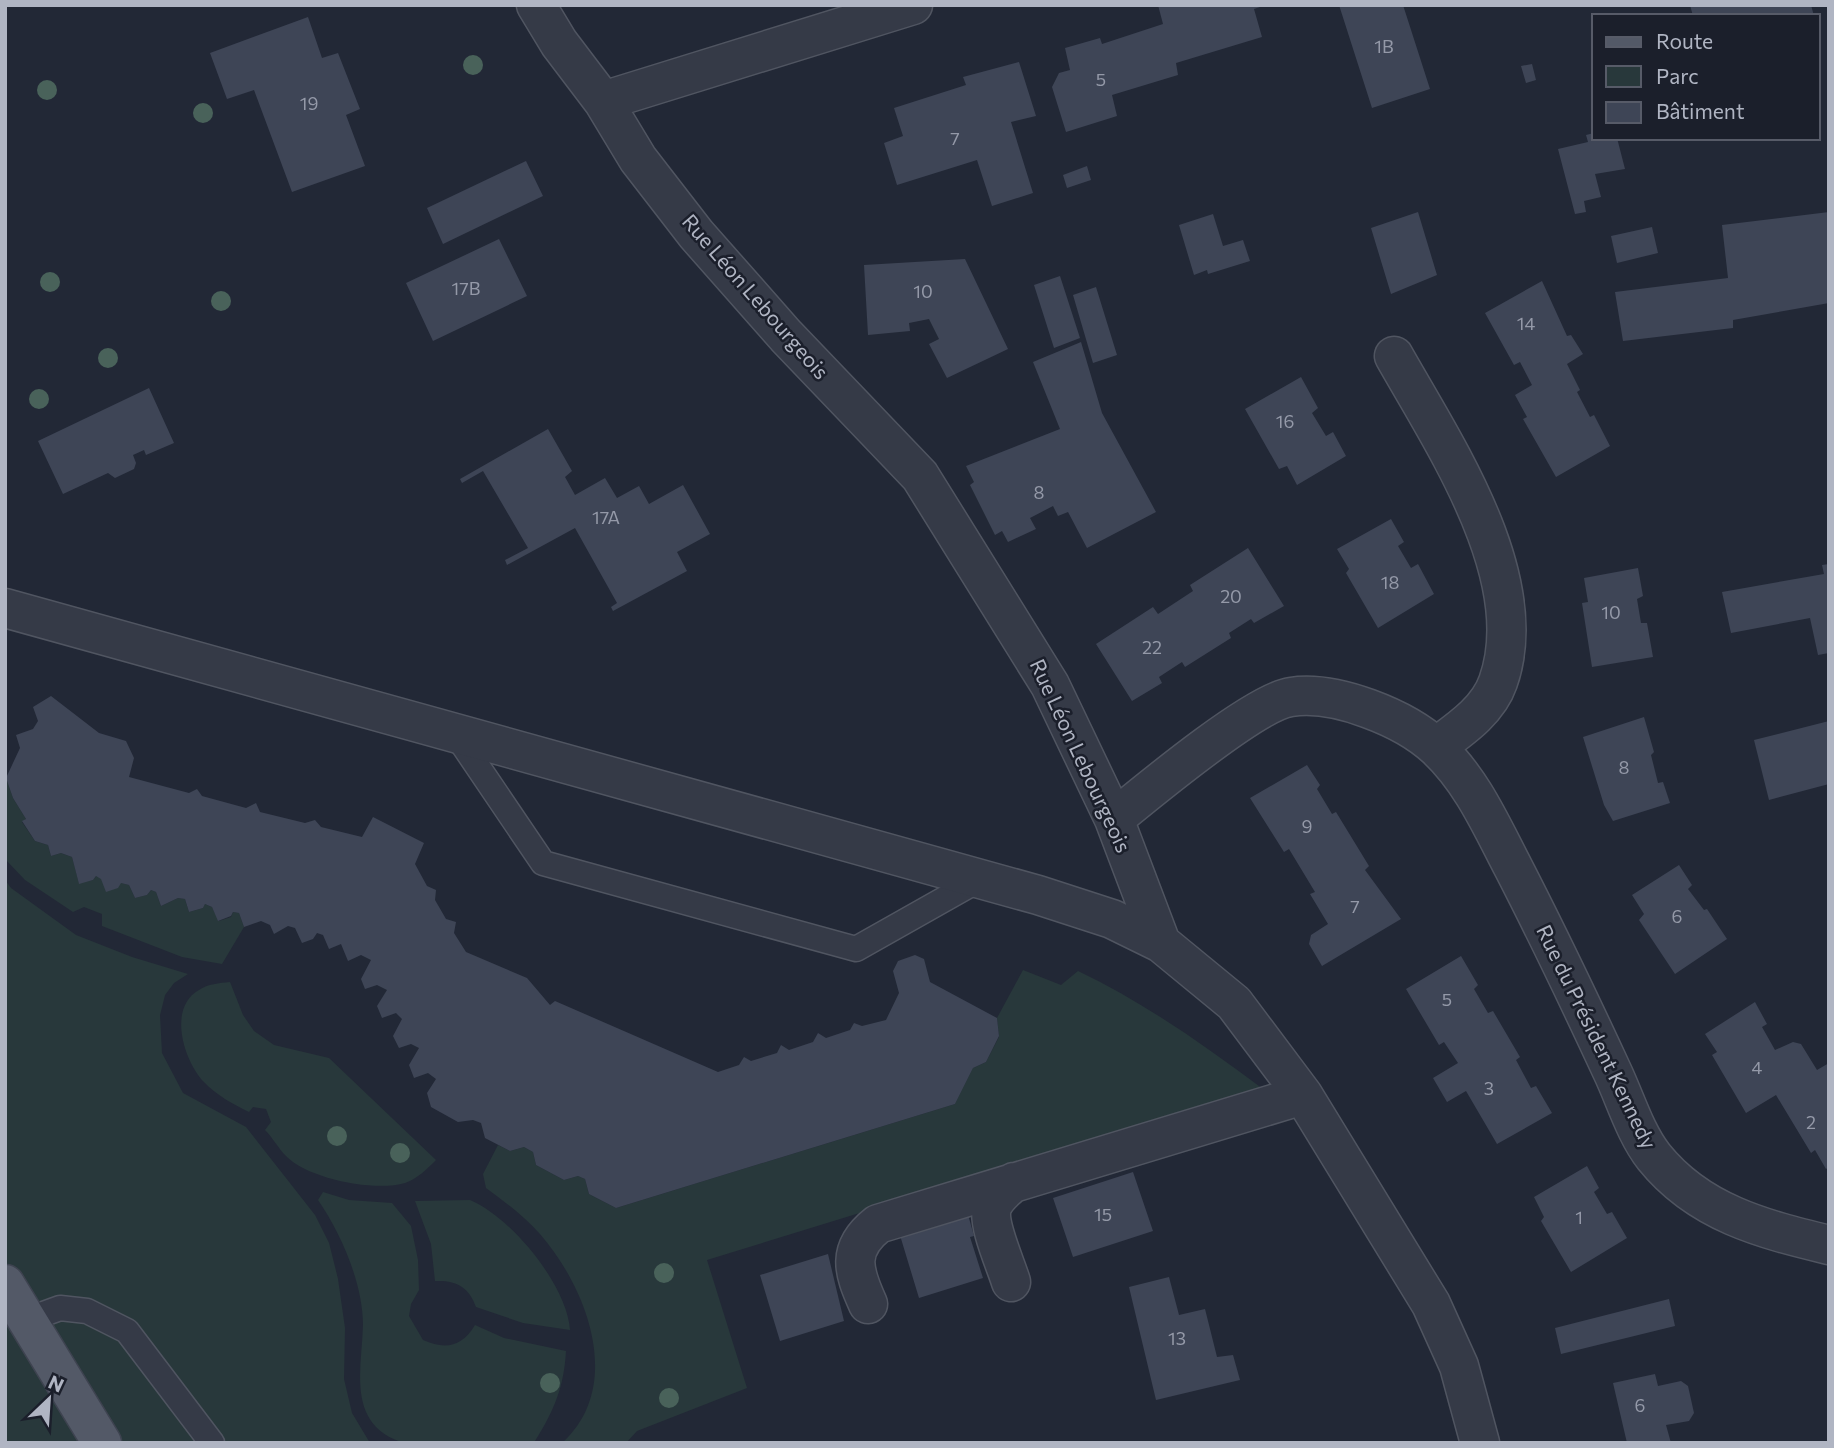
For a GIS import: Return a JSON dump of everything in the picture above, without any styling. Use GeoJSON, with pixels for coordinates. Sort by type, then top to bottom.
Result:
{"type":"FeatureCollection","features":[{"type":"Feature","properties":{"kind":"main road"},"geometry":{"type":"LineString","coordinates":[[5,1284],[102,1443]]}},
{"type":"Feature","properties":{"kind":"street","name":"Rue Léon Lebourgeois"},"geometry":{"type":"LineString","coordinates":[[536,5],[559,43],[603,101],[638,159],[696,234],[786,336],[920,476],[1050,685],[1114,819],[1161,943],[1234,1003],[1303,1095],[1431,1304],[1459,1366],[1480,1443]]}},
{"type":"Feature","properties":{"kind":"street"},"geometry":{"type":"LineString","coordinates":[[603,101],[913,5]]}},
{"type":"Feature","properties":{"kind":"street"},"geometry":{"type":"LineString","coordinates":[[1394,356],[1471,492],[1490,547],[1506,612],[1507,634],[1497,684],[1472,720],[1436,747]]}},
{"type":"Feature","properties":{"kind":"street"},"geometry":{"type":"LineString","coordinates":[[5,608],[980,879],[1112,919],[1161,943]]}},
{"type":"Feature","properties":{"kind":"street","name":"Rue du Président Kennedy"},"geometry":{"type":"LineString","coordinates":[[1114,819],[1257,710],[1290,697],[1318,697],[1357,705],[1402,724],[1436,747],[1471,786],[1561,961],[1653,1156],[1690,1191],[1729,1216],[1760,1228],[1829,1245]]}},
{"type":"Feature","properties":{"kind":"street"},"geometry":{"type":"LineString","coordinates":[[868,1304],[856,1278],[855,1256],[862,1237],[878,1224],[1303,1095]]}},
{"type":"Feature","properties":{"kind":"street"},"geometry":{"type":"LineString","coordinates":[[1011,1282],[992,1220],[992,1208],[998,1197],[1014,1182]]}},
{"type":"Feature","properties":{"kind":"lane"},"geometry":{"type":"LineString","coordinates":[[456,733],[543,863],[856,950],[980,879]]}},
{"type":"Feature","properties":{"kind":"lane"},"geometry":{"type":"LineString","coordinates":[[27,1320],[60,1308],[87,1311],[127,1331],[212,1443]]}},
{"type":"Feature","properties":{"kind":"green space"},"geometry":{"type":"Polygon","coordinates":[[[6,778],[13,798],[26,819],[22,822],[35,841],[48,845],[51,856],[61,853],[72,857],[79,883],[93,880],[96,876],[129,885],[135,898],[147,895],[151,890],[156,892],[161,906],[178,898],[185,899],[189,912],[203,908],[205,904],[212,907],[219,921],[231,917],[233,912],[239,913],[244,927],[222,964],[182,957],[102,926],[102,914],[84,907],[73,912],[25,880],[5,859],[6,778]]]}},
{"type":"Feature","properties":{"kind":"green space"},"geometry":{"type":"Polygon","coordinates":[[[5,880],[11,888],[76,935],[132,957],[188,974],[174,983],[165,995],[160,1015],[162,1053],[183,1093],[246,1127],[315,1215],[329,1243],[338,1279],[345,1328],[344,1379],[352,1413],[370,1443],[5,1443],[5,880]]]}},
{"type":"Feature","properties":{"kind":"green space"},"geometry":{"type":"Polygon","coordinates":[[[1023,970],[1061,985],[1078,971],[1103,983],[1174,1026],[1263,1089],[707,1260],[747,1388],[637,1431],[626,1443],[562,1443],[581,1420],[592,1394],[595,1366],[592,1337],[572,1281],[557,1256],[527,1221],[486,1188],[483,1174],[498,1145],[510,1151],[524,1147],[533,1152],[536,1165],[564,1180],[578,1176],[585,1179],[589,1194],[616,1208],[955,1104],[973,1068],[986,1062],[999,1037],[997,1018],[1023,970]]]}},
{"type":"Feature","properties":{"kind":"green space"},"geometry":{"type":"Polygon","coordinates":[[[230,982],[243,1015],[254,1031],[274,1045],[329,1058],[436,1160],[405,1183],[377,1186],[325,1177],[296,1164],[286,1156],[265,1130],[271,1122],[266,1109],[253,1107],[249,1112],[214,1091],[197,1073],[185,1048],[181,1021],[189,998],[206,986],[230,982]]]}},
{"type":"Feature","properties":{"kind":"green space"},"geometry":{"type":"Polygon","coordinates":[[[323,1192],[349,1200],[392,1203],[411,1226],[418,1260],[419,1290],[411,1304],[409,1316],[423,1340],[439,1345],[459,1342],[475,1325],[504,1338],[566,1351],[557,1398],[535,1441],[506,1445],[413,1444],[401,1442],[384,1433],[372,1422],[361,1392],[363,1325],[359,1293],[342,1243],[318,1200],[323,1192]]]}},
{"type":"Feature","properties":{"kind":"green space"},"geometry":{"type":"Polygon","coordinates":[[[470,1200],[503,1221],[534,1254],[559,1293],[567,1312],[570,1330],[523,1323],[476,1307],[470,1294],[461,1286],[435,1281],[431,1244],[415,1201],[470,1200]]]}},
{"type":"Feature","properties":{"kind":"building"},"geometry":{"type":"Polygon","coordinates":[[[1158,5],[1266,5],[1254,9],[1262,37],[1176,63],[1178,75],[1112,95],[1117,116],[1066,132],[1052,87],[1059,73],[1070,70],[1065,48],[1100,38],[1102,44],[1163,24],[1158,5]]]}},
{"type":"Feature","properties":{"kind":"building"},"geometry":{"type":"Polygon","coordinates":[[[1339,5],[1403,5],[1430,89],[1372,108],[1339,5]]]}},
{"type":"Feature","properties":{"kind":"building"},"geometry":{"type":"Polygon","coordinates":[[[1690,5],[1811,5],[1813,14],[1692,14],[1690,5]]]}},
{"type":"Feature","properties":{"kind":"building"},"geometry":{"type":"Polygon","coordinates":[[[308,17],[322,58],[338,53],[360,109],[346,115],[365,166],[292,192],[254,90],[227,99],[210,53],[308,17]]]}},
{"type":"Feature","properties":{"kind":"building"},"geometry":{"type":"Polygon","coordinates":[[[1019,62],[1036,116],[1011,122],[1033,193],[992,206],[977,160],[897,185],[884,143],[903,136],[894,108],[966,85],[963,77],[1019,62]]]}},
{"type":"Feature","properties":{"kind":"building"},"geometry":{"type":"Polygon","coordinates":[[[1532,64],[1536,80],[1526,83],[1521,66],[1532,64]]]}},
{"type":"Feature","properties":{"kind":"building"},"geometry":{"type":"Polygon","coordinates":[[[1592,134],[1592,140],[1618,140],[1625,169],[1595,174],[1601,197],[1584,201],[1586,212],[1575,214],[1558,149],[1588,142],[1586,135],[1592,134]]]}},
{"type":"Feature","properties":{"kind":"building"},"geometry":{"type":"Polygon","coordinates":[[[526,161],[543,196],[443,244],[427,208],[526,161]]]}},
{"type":"Feature","properties":{"kind":"building"},"geometry":{"type":"Polygon","coordinates":[[[1087,166],[1091,180],[1067,188],[1063,175],[1087,166]]]}},
{"type":"Feature","properties":{"kind":"building"},"geometry":{"type":"Polygon","coordinates":[[[1418,212],[1437,275],[1391,294],[1371,228],[1418,212]]]}},
{"type":"Feature","properties":{"kind":"building"},"geometry":{"type":"Polygon","coordinates":[[[1829,212],[1829,303],[1733,320],[1733,328],[1623,341],[1615,292],[1728,278],[1722,225],[1829,212]]]}},
{"type":"Feature","properties":{"kind":"building"},"geometry":{"type":"Polygon","coordinates":[[[1213,214],[1223,246],[1243,240],[1250,261],[1208,274],[1207,270],[1194,275],[1179,225],[1213,214]]]}},
{"type":"Feature","properties":{"kind":"building"},"geometry":{"type":"Polygon","coordinates":[[[1652,227],[1658,253],[1617,263],[1611,236],[1652,227]]]}},
{"type":"Feature","properties":{"kind":"building"},"geometry":{"type":"Polygon","coordinates":[[[499,239],[527,296],[433,341],[406,283],[499,239]]]}},
{"type":"Feature","properties":{"kind":"building"},"geometry":{"type":"Polygon","coordinates":[[[965,259],[1008,349],[947,378],[929,344],[939,339],[929,319],[909,323],[910,331],[868,335],[864,265],[965,259]]]}},
{"type":"Feature","properties":{"kind":"building"},"geometry":{"type":"Polygon","coordinates":[[[1060,276],[1080,338],[1054,348],[1034,285],[1060,276]]]}},
{"type":"Feature","properties":{"kind":"building"},"geometry":{"type":"Polygon","coordinates":[[[1542,281],[1567,336],[1571,335],[1583,354],[1567,364],[1590,417],[1594,415],[1610,446],[1556,477],[1523,419],[1527,417],[1515,395],[1532,385],[1520,362],[1514,365],[1485,313],[1542,281]]]}},
{"type":"Feature","properties":{"kind":"building"},"geometry":{"type":"Polygon","coordinates":[[[1096,287],[1117,355],[1093,363],[1073,295],[1096,287]]]}},
{"type":"Feature","properties":{"kind":"building"},"geometry":{"type":"Polygon","coordinates":[[[1081,342],[1102,413],[1156,512],[1087,548],[1068,512],[1058,516],[1053,506],[1030,518],[1036,529],[1008,542],[1002,531],[995,535],[970,485],[974,482],[966,466],[1060,429],[1033,362],[1081,342]]]}},
{"type":"Feature","properties":{"kind":"building"},"geometry":{"type":"Polygon","coordinates":[[[1301,377],[1318,408],[1312,413],[1326,436],[1333,432],[1346,456],[1297,485],[1287,466],[1279,469],[1245,409],[1301,377]]]}},
{"type":"Feature","properties":{"kind":"building"},"geometry":{"type":"Polygon","coordinates":[[[149,388],[174,443],[146,455],[144,450],[133,455],[136,463],[134,469],[115,478],[108,473],[63,494],[38,441],[149,388]]]}},
{"type":"Feature","properties":{"kind":"building"},"geometry":{"type":"Polygon","coordinates":[[[548,429],[572,471],[565,477],[575,495],[605,478],[617,498],[639,486],[649,504],[683,485],[710,534],[677,552],[687,571],[613,611],[611,607],[617,603],[575,528],[507,565],[505,560],[528,548],[483,471],[462,483],[460,479],[548,429]]]}},
{"type":"Feature","properties":{"kind":"building"},"geometry":{"type":"Polygon","coordinates":[[[1391,519],[1404,542],[1398,546],[1411,568],[1418,564],[1434,594],[1378,628],[1346,573],[1349,569],[1337,549],[1391,519]]]}},
{"type":"Feature","properties":{"kind":"building"},"geometry":{"type":"Polygon","coordinates":[[[1248,548],[1284,606],[1254,623],[1251,619],[1229,633],[1231,638],[1185,667],[1182,662],[1159,677],[1162,683],[1132,701],[1096,644],[1153,607],[1158,614],[1193,591],[1190,585],[1248,548]]]}},
{"type":"Feature","properties":{"kind":"building"},"geometry":{"type":"Polygon","coordinates":[[[1829,564],[1829,653],[1818,655],[1810,618],[1731,633],[1722,592],[1824,574],[1822,565],[1829,564]]]}},
{"type":"Feature","properties":{"kind":"building"},"geometry":{"type":"Polygon","coordinates":[[[1638,568],[1643,596],[1637,599],[1641,623],[1647,623],[1653,657],[1592,667],[1582,603],[1588,602],[1584,578],[1638,568]]]}},
{"type":"Feature","properties":{"kind":"building"},"geometry":{"type":"Polygon","coordinates":[[[51,696],[99,733],[126,741],[134,758],[129,777],[189,793],[197,789],[202,796],[246,808],[256,803],[260,812],[305,823],[315,820],[321,827],[362,837],[373,817],[424,843],[415,864],[427,886],[436,890],[435,900],[446,919],[456,922],[454,933],[466,952],[527,978],[550,1005],[555,1001],[718,1072],[739,1065],[744,1057],[751,1061],[777,1053],[781,1045],[789,1050],[813,1042],[818,1033],[826,1038],[850,1030],[854,1023],[862,1026],[886,1020],[899,993],[893,971],[898,961],[915,955],[924,959],[930,982],[997,1018],[999,1036],[986,1062],[973,1068],[955,1104],[616,1208],[589,1194],[585,1179],[578,1176],[564,1180],[536,1165],[533,1152],[524,1147],[510,1151],[485,1138],[481,1123],[473,1120],[458,1122],[431,1107],[427,1093],[436,1079],[428,1073],[414,1078],[409,1065],[419,1048],[411,1044],[399,1048],[393,1036],[402,1019],[396,1013],[382,1018],[377,1006],[387,990],[377,985],[365,989],[361,979],[371,960],[361,955],[348,961],[341,944],[329,949],[323,935],[317,933],[313,939],[302,943],[295,928],[288,926],[274,934],[270,925],[261,921],[244,927],[239,913],[233,912],[231,916],[218,921],[212,907],[205,904],[203,908],[189,912],[185,899],[178,898],[161,906],[156,892],[151,890],[147,895],[135,898],[129,885],[121,883],[118,888],[106,892],[101,879],[96,876],[93,880],[79,884],[72,857],[61,853],[51,856],[48,845],[35,841],[22,821],[26,819],[13,798],[6,778],[20,748],[16,735],[33,729],[38,721],[33,707],[51,696]]]}},
{"type":"Feature","properties":{"kind":"building"},"geometry":{"type":"Polygon","coordinates":[[[1644,717],[1654,752],[1651,755],[1658,783],[1663,782],[1670,803],[1613,821],[1604,805],[1583,737],[1644,717]]]}},
{"type":"Feature","properties":{"kind":"building"},"geometry":{"type":"Polygon","coordinates":[[[1829,721],[1829,784],[1769,800],[1754,740],[1829,721]]]}},
{"type":"Feature","properties":{"kind":"building"},"geometry":{"type":"Polygon","coordinates":[[[1307,765],[1320,785],[1317,789],[1332,814],[1336,812],[1369,866],[1365,870],[1401,919],[1322,966],[1309,944],[1311,935],[1328,924],[1310,894],[1315,892],[1289,849],[1284,852],[1250,798],[1307,765]]]}},
{"type":"Feature","properties":{"kind":"building"},"geometry":{"type":"Polygon","coordinates":[[[1679,865],[1692,885],[1688,889],[1704,910],[1707,909],[1727,939],[1675,974],[1639,920],[1644,914],[1632,895],[1679,865]]]}},
{"type":"Feature","properties":{"kind":"building"},"geometry":{"type":"Polygon","coordinates":[[[1461,956],[1478,985],[1474,989],[1488,1013],[1493,1011],[1520,1057],[1516,1060],[1531,1088],[1536,1086],[1552,1113],[1497,1144],[1466,1091],[1447,1102],[1433,1078],[1458,1063],[1444,1042],[1439,1045],[1406,989],[1461,956]]]}},
{"type":"Feature","properties":{"kind":"building"},"geometry":{"type":"Polygon","coordinates":[[[1755,1002],[1767,1024],[1762,1027],[1775,1050],[1793,1042],[1801,1044],[1817,1070],[1829,1063],[1829,1167],[1826,1169],[1815,1150],[1811,1153],[1776,1095],[1746,1113],[1712,1055],[1717,1052],[1705,1034],[1755,1002]]]}},
{"type":"Feature","properties":{"kind":"building"},"geometry":{"type":"Polygon","coordinates":[[[1587,1166],[1599,1188],[1594,1192],[1607,1214],[1612,1212],[1627,1238],[1571,1272],[1541,1221],[1544,1217],[1534,1197],[1587,1166]]]}},
{"type":"Feature","properties":{"kind":"building"},"geometry":{"type":"Polygon","coordinates":[[[1133,1172],[1153,1231],[1073,1257],[1053,1198],[1133,1172]]]}},
{"type":"Feature","properties":{"kind":"building"},"geometry":{"type":"Polygon","coordinates":[[[967,1211],[974,1236],[970,1237],[983,1278],[919,1298],[899,1232],[967,1211]]]}},
{"type":"Feature","properties":{"kind":"building"},"geometry":{"type":"Polygon","coordinates":[[[828,1254],[844,1321],[780,1341],[760,1275],[828,1254]]]}},
{"type":"Feature","properties":{"kind":"building"},"geometry":{"type":"Polygon","coordinates":[[[1169,1277],[1179,1315],[1205,1309],[1217,1357],[1233,1355],[1240,1380],[1156,1400],[1129,1287],[1169,1277]]]}},
{"type":"Feature","properties":{"kind":"building"},"geometry":{"type":"Polygon","coordinates":[[[1669,1299],[1675,1326],[1561,1354],[1555,1328],[1669,1299]]]}},
{"type":"Feature","properties":{"kind":"building"},"geometry":{"type":"Polygon","coordinates":[[[1655,1374],[1658,1386],[1681,1381],[1688,1386],[1694,1413],[1689,1421],[1666,1425],[1671,1443],[1627,1443],[1613,1383],[1655,1374]]]}}]}
